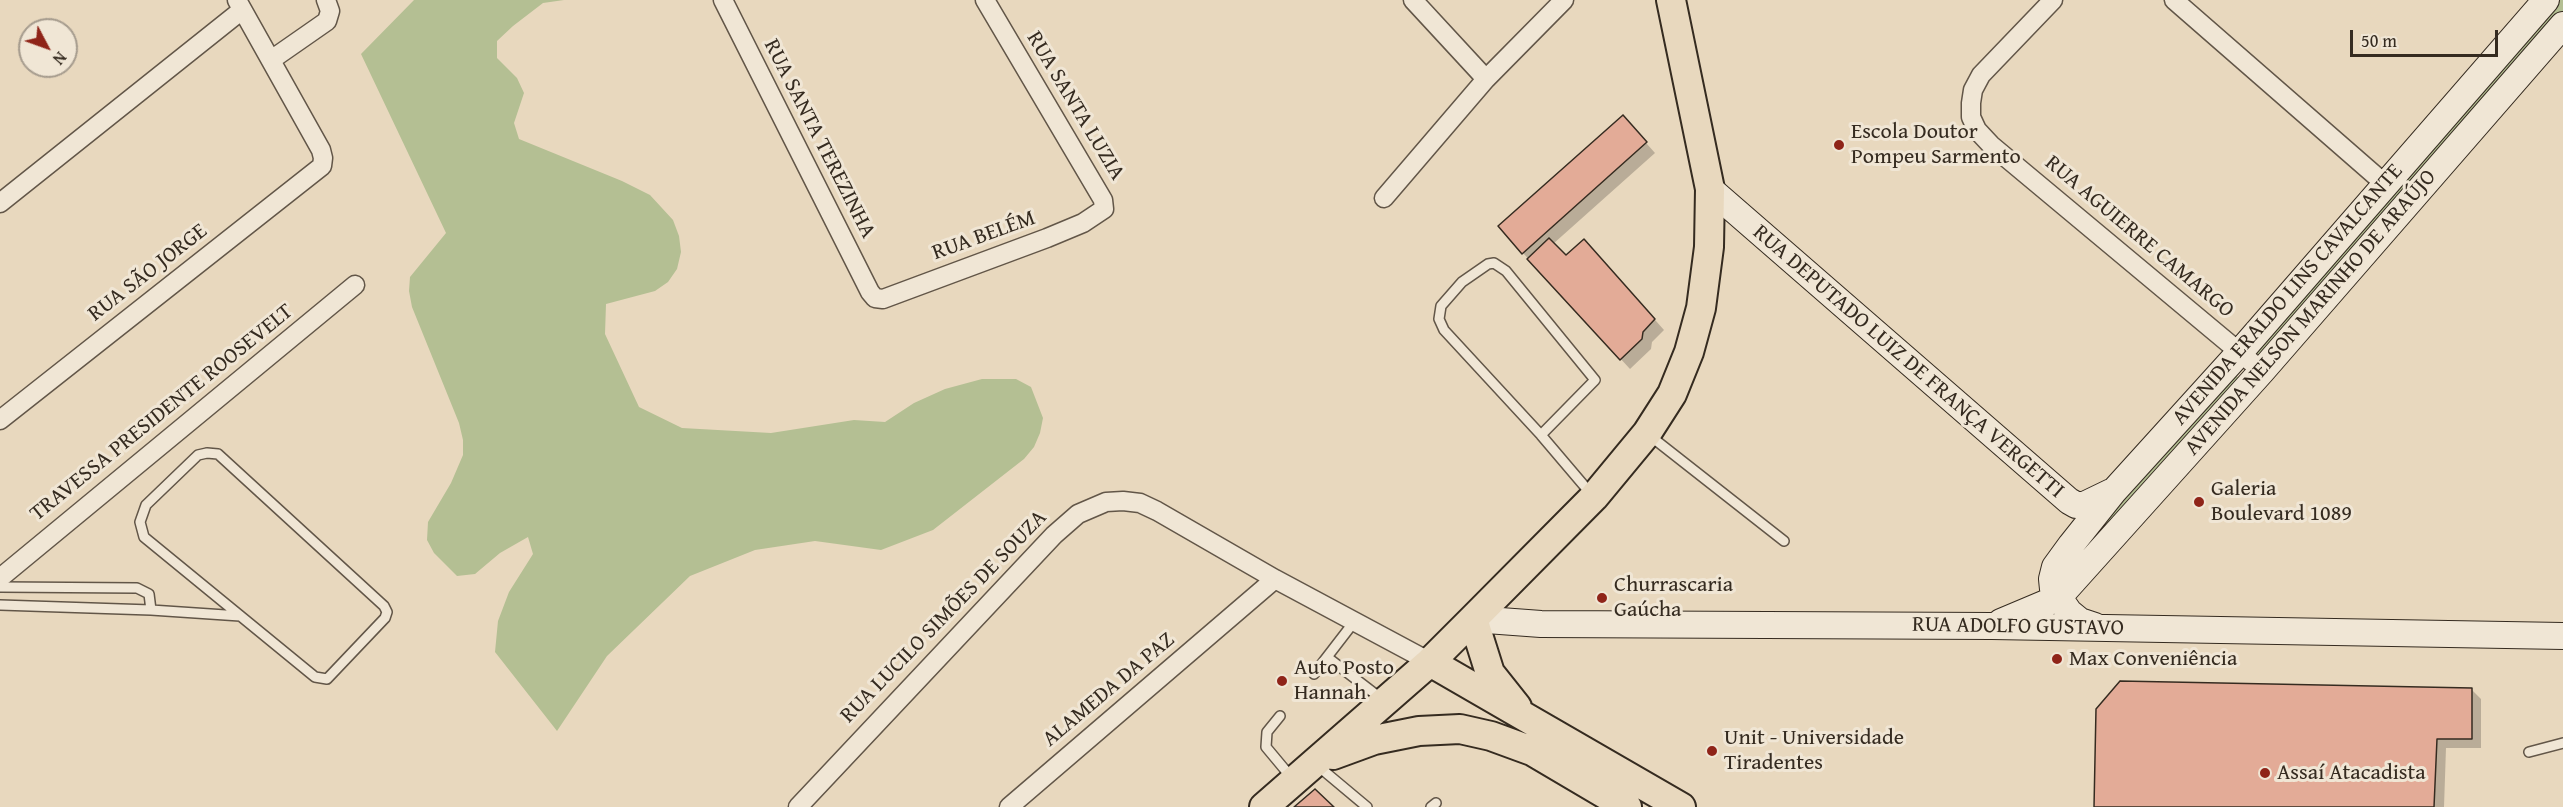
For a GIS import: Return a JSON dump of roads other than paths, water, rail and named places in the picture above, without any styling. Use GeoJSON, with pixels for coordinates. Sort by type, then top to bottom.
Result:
{"type":"FeatureCollection","features":[{"type":"Feature","properties":{"kind":"main road"},"geometry":{"type":"LineString","coordinates":[[1264,807],[1430,662],[1594,497],[1647,433],[1672,394],[1689,352],[1701,308],[1709,247],[1710,189],[1671,0]]}},
{"type":"Feature","properties":{"kind":"main road","name":"AVENIDA ERALDO LINS CAVALCANTE"},"geometry":{"type":"LineString","coordinates":[[2058,598],[2053,589],[2052,579],[2055,567],[2114,491],[2240,352],[2546,0]]}},
{"type":"Feature","properties":{"kind":"main road","name":"AVENIDA NELSON MARINHO DE ARAÚJO"},"geometry":{"type":"LineString","coordinates":[[1992,626],[2058,598],[2262,371],[2563,25]]}},
{"type":"Feature","properties":{"kind":"main road","name":"RUA DEPUTADO LUIZ DE FRANÇA VERGETTI"},"geometry":{"type":"LineString","coordinates":[[1710,189],[2069,501],[2076,506],[2084,505],[2114,491]]}},
{"type":"Feature","properties":{"kind":"main road"},"geometry":{"type":"LineString","coordinates":[[2058,598],[2068,612],[2080,621],[2101,628]]}},
{"type":"Feature","properties":{"kind":"main road"},"geometry":{"type":"LineString","coordinates":[[1473,619],[1490,673],[1510,700],[1533,723]]}},
{"type":"Feature","properties":{"kind":"main road","name":"RUA ADOLFO GUSTAVO"},"geometry":{"type":"LineString","coordinates":[[1473,619],[1542,624],[1992,626],[2563,636]]}},
{"type":"Feature","properties":{"kind":"main road"},"geometry":{"type":"LineString","coordinates":[[1430,662],[1681,807]]}},
{"type":"Feature","properties":{"kind":"main road"},"geometry":{"type":"LineString","coordinates":[[1304,772],[1374,740],[1419,731],[1460,729],[1491,736],[1532,751],[1627,807]]}},
{"type":"Feature","properties":{"kind":"street"},"geometry":{"type":"LineString","coordinates":[[0,203],[240,5],[271,60],[327,21],[330,11],[326,0]]}},
{"type":"Feature","properties":{"kind":"street","name":"RUA SANTA TEREZINHA"},"geometry":{"type":"LineString","coordinates":[[723,0],[875,298]]}},
{"type":"Feature","properties":{"kind":"street","name":"RUA SANTA LUZIA"},"geometry":{"type":"LineString","coordinates":[[985,0],[1105,206]]}},
{"type":"Feature","properties":{"kind":"street"},"geometry":{"type":"LineString","coordinates":[[1413,0],[1486,79]]}},
{"type":"Feature","properties":{"kind":"street"},"geometry":{"type":"LineString","coordinates":[[1384,198],[1486,79],[1564,0]]}},
{"type":"Feature","properties":{"kind":"street","name":"RUA AGUIERRE CAMARGO"},"geometry":{"type":"LineString","coordinates":[[2053,0],[1981,75],[1973,90],[1971,117],[1977,130],[1990,146],[2262,371]]}},
{"type":"Feature","properties":{"kind":"street"},"geometry":{"type":"LineString","coordinates":[[2174,0],[2385,184]]}},
{"type":"Feature","properties":{"kind":"street","name":"RUA SÃO JORGE"},"geometry":{"type":"LineString","coordinates":[[0,420],[315,173],[323,163],[321,150],[271,60]]}},
{"type":"Feature","properties":{"kind":"street","name":"RUA BELÉM"},"geometry":{"type":"LineString","coordinates":[[875,298],[883,299],[1047,238],[1101,213],[1105,206]]}},
{"type":"Feature","properties":{"kind":"street","name":"TRAVESSA PRESIDENTE ROOSEVELT"},"geometry":{"type":"LineString","coordinates":[[0,578],[355,285]]}},
{"type":"Feature","properties":{"kind":"street","name":"RUA LUCILO SIMÕES DE SOUZA"},"geometry":{"type":"LineString","coordinates":[[798,807],[1054,535],[1078,514],[1106,502],[1140,503],[1430,662]]}},
{"type":"Feature","properties":{"kind":"street","name":"ALAMEDA DA PAZ"},"geometry":{"type":"LineString","coordinates":[[1009,807],[1275,579]]}},
{"type":"Feature","properties":{"kind":"lane"},"geometry":{"type":"LineString","coordinates":[[1541,435],[1595,380],[1506,271],[1494,263],[1488,264],[1455,290],[1441,306],[1439,319],[1444,330],[1541,435],[1594,497]]}},
{"type":"Feature","properties":{"kind":"lane"},"geometry":{"type":"LineString","coordinates":[[1647,433],[1784,541]]}},
{"type":"Feature","properties":{"kind":"lane"},"geometry":{"type":"LineString","coordinates":[[0,605],[151,610],[240,616],[320,680],[332,676],[385,618],[387,612],[384,606],[219,454],[207,453],[198,455],[146,505],[140,522],[144,537],[240,616]]}},
{"type":"Feature","properties":{"kind":"lane"},"geometry":{"type":"LineString","coordinates":[[0,587],[137,588],[148,594],[151,610]]}},
{"type":"Feature","properties":{"kind":"lane"},"geometry":{"type":"LineString","coordinates":[[1314,674],[1354,621]]}},
{"type":"Feature","properties":{"kind":"lane"},"geometry":{"type":"LineString","coordinates":[[1327,657],[1384,701]]}},
{"type":"Feature","properties":{"kind":"lane"},"geometry":{"type":"LineString","coordinates":[[1280,716],[1267,732],[1266,747],[1304,772],[1367,807]]}},
{"type":"Feature","properties":{"kind":"lane"},"geometry":{"type":"LineString","coordinates":[[2529,752],[2563,743]]}},
{"type":"Feature","properties":{"kind":"place","name":"Escola Doutor Pompeu Sarmento"},"geometry":{"type":"Point","coordinates":[1839,145]}},
{"type":"Feature","properties":{"kind":"place","name":"Galeria Boulevard 1089"},"geometry":{"type":"Point","coordinates":[2199,502]}},
{"type":"Feature","properties":{"kind":"place","name":"Churrascaria Gaúcha"},"geometry":{"type":"Point","coordinates":[1602,598]}},
{"type":"Feature","properties":{"kind":"place","name":"Max Conveniência"},"geometry":{"type":"Point","coordinates":[2057,659]}},
{"type":"Feature","properties":{"kind":"place","name":"Auto Posto Hannah"},"geometry":{"type":"Point","coordinates":[1282,681]}},
{"type":"Feature","properties":{"kind":"place","name":"Unit - Universidade Tiradentes"},"geometry":{"type":"Point","coordinates":[1712,751]}},
{"type":"Feature","properties":{"kind":"place","name":"Assaí Atacadista"},"geometry":{"type":"Point","coordinates":[2265,773]}}]}
